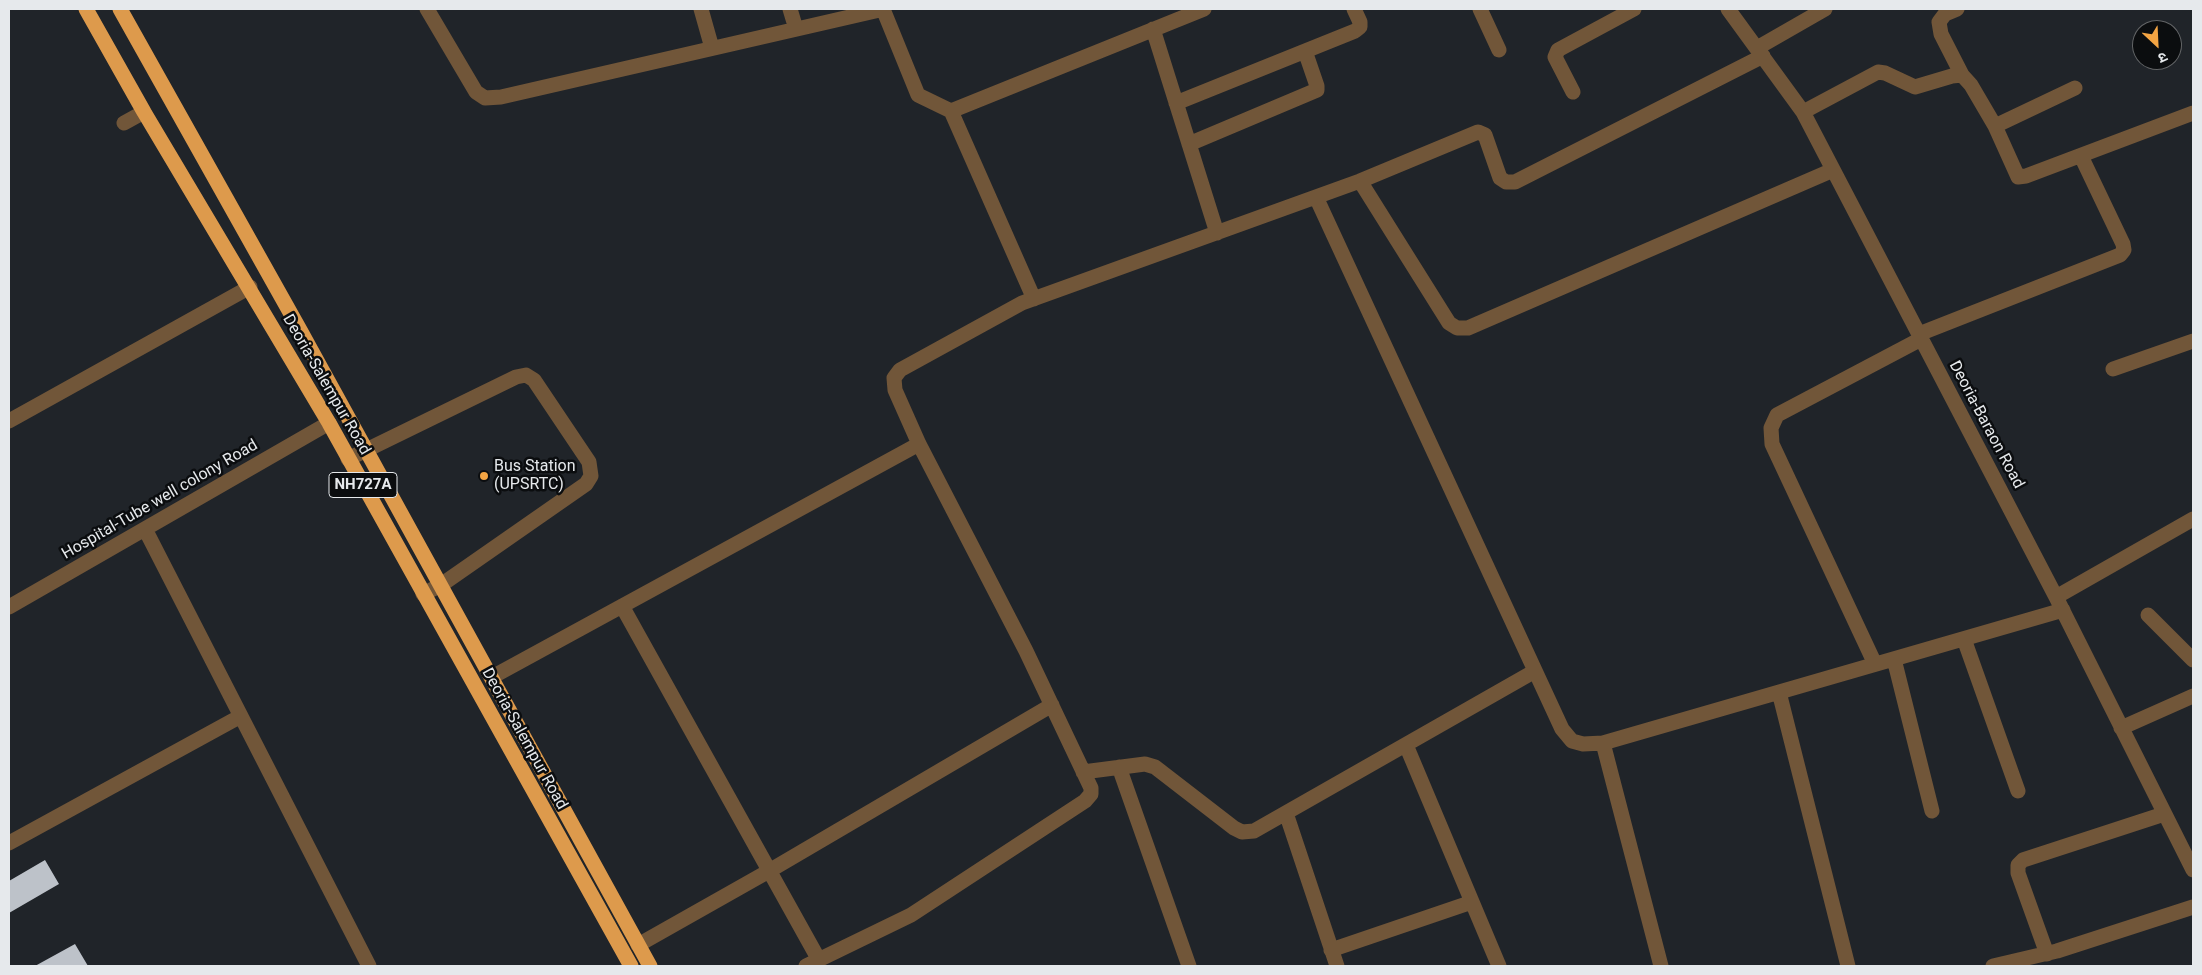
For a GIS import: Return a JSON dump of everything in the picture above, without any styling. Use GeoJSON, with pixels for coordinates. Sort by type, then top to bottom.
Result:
{"type":"FeatureCollection","features":[{"type":"Feature","properties":{"kind":"highway","name":"Deoria-Salempur Road"},"geometry":{"type":"LineString","coordinates":[[86,9],[144,112],[250,287],[329,423],[631,966]]}},
{"type":"Feature","properties":{"kind":"highway","name":"Deoria-Salempur Road"},"geometry":{"type":"LineString","coordinates":[[120,9],[367,451],[650,966]]}},
{"type":"Feature","properties":{"kind":"street"},"geometry":{"type":"LineString","coordinates":[[427,9],[476,92],[485,98],[501,97],[883,9],[918,95],[951,112],[1034,299]]}},
{"type":"Feature","properties":{"kind":"street"},"geometry":{"type":"LineString","coordinates":[[701,9],[712,48]]}},
{"type":"Feature","properties":{"kind":"street"},"geometry":{"type":"LineString","coordinates":[[790,9],[796,29]]}},
{"type":"Feature","properties":{"kind":"street"},"geometry":{"type":"LineString","coordinates":[[951,112],[1204,9]]}},
{"type":"Feature","properties":{"kind":"street"},"geometry":{"type":"LineString","coordinates":[[1176,103],[1356,31],[1360,27],[1360,22],[1354,9]]}},
{"type":"Feature","properties":{"kind":"street"},"geometry":{"type":"LineString","coordinates":[[1480,9],[1498,50]]}},
{"type":"Feature","properties":{"kind":"street"},"geometry":{"type":"LineString","coordinates":[[1573,92],[1555,56],[1558,50],[1634,9]]}},
{"type":"Feature","properties":{"kind":"street","name":"Deoria-Baraon Road"},"geometry":{"type":"LineString","coordinates":[[1728,9],[1803,112],[2059,604],[2193,870]]}},
{"type":"Feature","properties":{"kind":"street"},"geometry":{"type":"LineString","coordinates":[[622,606],[769,871],[813,963],[911,915],[1085,801],[1091,794],[1091,788],[1026,651],[919,444],[895,390],[894,378],[900,370],[1022,303],[1360,181],[1478,132],[1485,135],[1500,178],[1506,182],[1516,182],[1760,52],[1825,9]]}},
{"type":"Feature","properties":{"kind":"street"},"geometry":{"type":"LineString","coordinates":[[1957,9],[1945,14],[1939,22],[1941,34],[1962,76],[1971,86],[1995,126],[2018,177],[2081,156],[2193,113]]}},
{"type":"Feature","properties":{"kind":"street"},"geometry":{"type":"LineString","coordinates":[[1154,29],[1217,233]]}},
{"type":"Feature","properties":{"kind":"street"},"geometry":{"type":"LineString","coordinates":[[1189,144],[1317,90],[1305,52]]}},
{"type":"Feature","properties":{"kind":"street"},"geometry":{"type":"LineString","coordinates":[[1803,112],[1878,72],[1915,87],[1952,76],[1962,76]]}},
{"type":"Feature","properties":{"kind":"street"},"geometry":{"type":"LineString","coordinates":[[1995,126],[2075,88]]}},
{"type":"Feature","properties":{"kind":"street"},"geometry":{"type":"LineString","coordinates":[[124,123],[144,112]]}},
{"type":"Feature","properties":{"kind":"street"},"geometry":{"type":"LineString","coordinates":[[1875,664],[1772,444],[1771,428],[1777,415],[1920,337],[2120,255],[2124,250],[2123,244],[2081,156]]}},
{"type":"Feature","properties":{"kind":"street"},"geometry":{"type":"LineString","coordinates":[[1360,181],[1449,323],[1457,328],[1468,328],[1833,170]]}},
{"type":"Feature","properties":{"kind":"street"},"geometry":{"type":"LineString","coordinates":[[1316,197],[1562,730],[1572,741],[1583,744],[1603,743],[1964,639],[2059,604],[2193,519]]}},
{"type":"Feature","properties":{"kind":"street"},"geometry":{"type":"LineString","coordinates":[[9,421],[250,287]]}},
{"type":"Feature","properties":{"kind":"street"},"geometry":{"type":"LineString","coordinates":[[2113,369],[2193,341]]}},
{"type":"Feature","properties":{"kind":"street"},"geometry":{"type":"LineString","coordinates":[[348,459],[516,377],[526,375],[534,380],[589,462],[591,476],[586,484],[441,585],[423,594]]}},
{"type":"Feature","properties":{"kind":"street","name":"Hospital-Tube well colony Road"},"geometry":{"type":"LineString","coordinates":[[9,607],[329,423]]}},
{"type":"Feature","properties":{"kind":"street"},"geometry":{"type":"LineString","coordinates":[[492,677],[919,444]]}},
{"type":"Feature","properties":{"kind":"street"},"geometry":{"type":"LineString","coordinates":[[145,529],[369,966]]}},
{"type":"Feature","properties":{"kind":"street"},"geometry":{"type":"LineString","coordinates":[[2148,615],[2192,656]]}},
{"type":"Feature","properties":{"kind":"street"},"geometry":{"type":"LineString","coordinates":[[1964,639],[2018,790]]}},
{"type":"Feature","properties":{"kind":"street"},"geometry":{"type":"LineString","coordinates":[[1894,659],[1932,811]]}},
{"type":"Feature","properties":{"kind":"street"},"geometry":{"type":"LineString","coordinates":[[1083,772],[1145,764],[1155,767],[1242,832],[1254,831],[1536,671]]}},
{"type":"Feature","properties":{"kind":"street"},"geometry":{"type":"LineString","coordinates":[[1779,692],[1848,966]]}},
{"type":"Feature","properties":{"kind":"street"},"geometry":{"type":"LineString","coordinates":[[2121,728],[2193,696]]}},
{"type":"Feature","properties":{"kind":"street"},"geometry":{"type":"LineString","coordinates":[[638,945],[1052,706]]}},
{"type":"Feature","properties":{"kind":"street"},"geometry":{"type":"LineString","coordinates":[[9,843],[241,716]]}},
{"type":"Feature","properties":{"kind":"street"},"geometry":{"type":"LineString","coordinates":[[1603,743],[1661,966]]}},
{"type":"Feature","properties":{"kind":"street"},"geometry":{"type":"LineString","coordinates":[[1406,745],[1498,966]]}},
{"type":"Feature","properties":{"kind":"street"},"geometry":{"type":"LineString","coordinates":[[1119,767],[1189,966]]}},
{"type":"Feature","properties":{"kind":"street"},"geometry":{"type":"LineString","coordinates":[[1286,813],[1337,966]]}},
{"type":"Feature","properties":{"kind":"street"},"geometry":{"type":"LineString","coordinates":[[2043,959],[2018,873],[2018,865],[2023,860],[2164,814]]}},
{"type":"Feature","properties":{"kind":"street"},"geometry":{"type":"LineString","coordinates":[[1331,950],[1472,902]]}},
{"type":"Feature","properties":{"kind":"street"},"geometry":{"type":"LineString","coordinates":[[1993,966],[2043,959],[2193,906]]}},
{"type":"Feature","properties":{"kind":"building"},"geometry":{"type":"Polygon","coordinates":[[[45,860],[59,884],[9,913],[9,881],[45,860]]]}},
{"type":"Feature","properties":{"kind":"building"},"geometry":{"type":"Polygon","coordinates":[[[75,944],[88,966],[35,966],[75,944]]]}},
{"type":"Feature","properties":{"kind":"place","name":"Bus Station (UPSRTC)"},"geometry":{"type":"Point","coordinates":[484,476]}}]}
